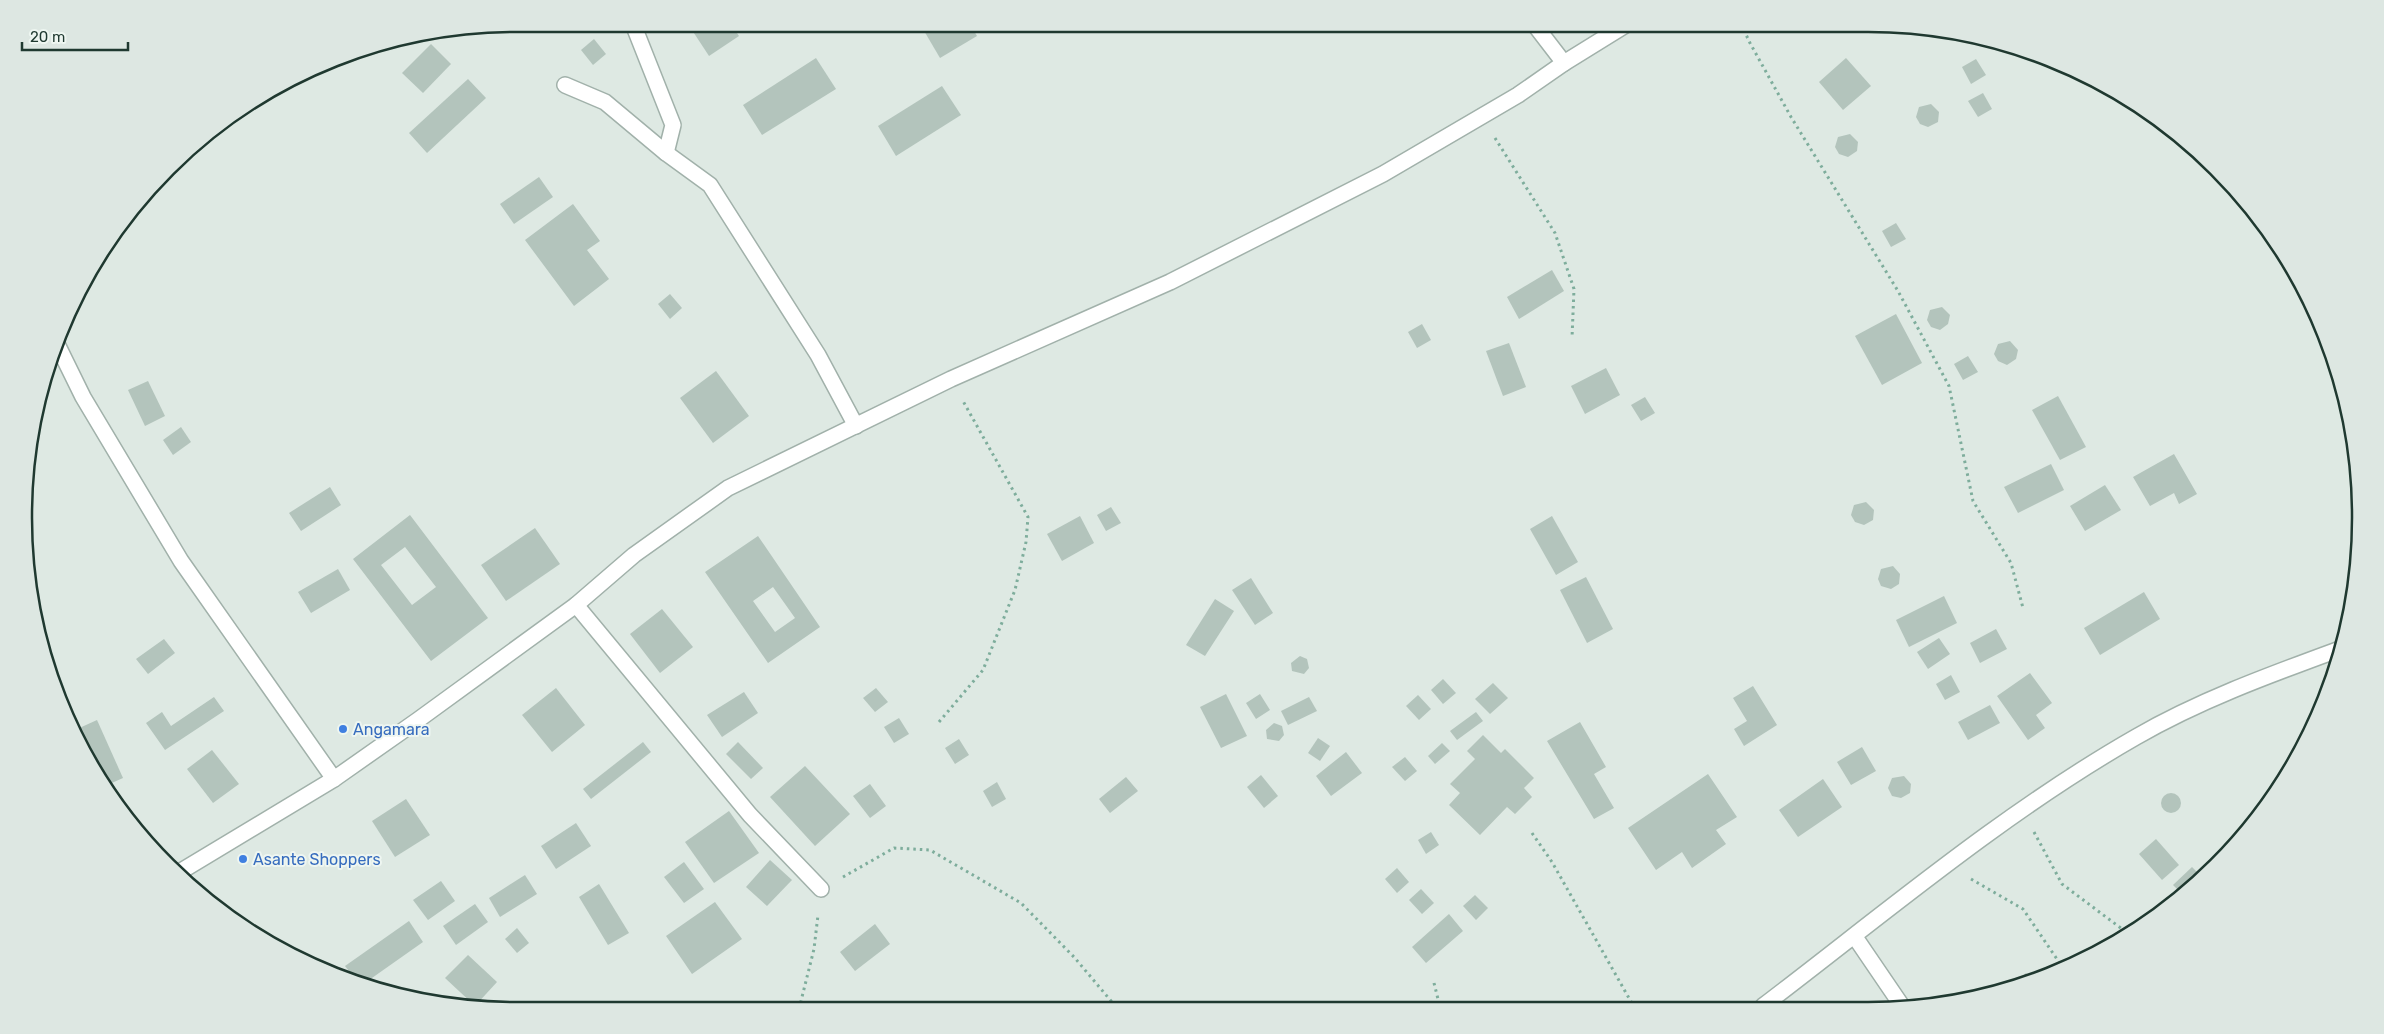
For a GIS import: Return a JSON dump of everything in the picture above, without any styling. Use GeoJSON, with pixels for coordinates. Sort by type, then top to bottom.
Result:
{"type":"FeatureCollection","features":[{"type":"Feature","properties":{"kind":"street"},"geometry":{"type":"LineString","coordinates":[[636,32],[672,125],[666,153]]}},
{"type":"Feature","properties":{"kind":"street"},"geometry":{"type":"LineString","coordinates":[[1540,32],[1564,63]]}},
{"type":"Feature","properties":{"kind":"street"},"geometry":{"type":"LineString","coordinates":[[184,869],[334,779],[576,605],[634,556],[728,488],[951,379],[1170,282],[1383,174],[1518,96],[1564,63],[1614,32]]}},
{"type":"Feature","properties":{"kind":"street"},"geometry":{"type":"LineString","coordinates":[[565,85],[605,102],[666,153],[710,185],[818,355],[856,426]]}},
{"type":"Feature","properties":{"kind":"street"},"geometry":{"type":"LineString","coordinates":[[61,353],[83,397],[181,561],[334,779]]}},
{"type":"Feature","properties":{"kind":"street"},"geometry":{"type":"LineString","coordinates":[[576,605],[750,815],[821,889]]}},
{"type":"Feature","properties":{"kind":"street"},"geometry":{"type":"LineString","coordinates":[[1768,1002],[2022,810],[2136,738],[2166,722],[2235,691],[2332,652]]}},
{"type":"Feature","properties":{"kind":"street"},"geometry":{"type":"LineString","coordinates":[[1854,937],[1898,1000]]}},
{"type":"Feature","properties":{"kind":"path"},"geometry":{"type":"LineString","coordinates":[[1745,32],[1791,117],[1898,292],[1948,386],[1973,501],[2011,563],[2024,608]]}},
{"type":"Feature","properties":{"kind":"path"},"geometry":{"type":"LineString","coordinates":[[1481,116],[1555,233],[1574,289],[1572,338]]}},
{"type":"Feature","properties":{"kind":"path"},"geometry":{"type":"LineString","coordinates":[[938,722],[983,670],[1015,590],[1026,542],[1028,517],[951,379]]}},
{"type":"Feature","properties":{"kind":"path"},"geometry":{"type":"LineString","coordinates":[[2022,810],[2062,884],[2122,929]]}},
{"type":"Feature","properties":{"kind":"path"},"geometry":{"type":"LineString","coordinates":[[1532,833],[1552,862],[1631,1002]]}},
{"type":"Feature","properties":{"kind":"path"},"geometry":{"type":"LineString","coordinates":[[801,1002],[814,949],[821,889],[894,848],[930,850],[1021,903],[1074,956],[1112,1002]]}},
{"type":"Feature","properties":{"kind":"path"},"geometry":{"type":"LineString","coordinates":[[1947,866],[2023,909],[2059,962]]}},
{"type":"Feature","properties":{"kind":"path"},"geometry":{"type":"LineString","coordinates":[[1434,983],[1439,1002]]}},
{"type":"Feature","properties":{"kind":"building"},"geometry":{"type":"Polygon","coordinates":[[[693,32],[736,32],[739,36],[709,56],[693,32]]]}},
{"type":"Feature","properties":{"kind":"building"},"geometry":{"type":"Polygon","coordinates":[[[925,32],[975,32],[977,36],[940,58],[925,32]]]}},
{"type":"Feature","properties":{"kind":"building"},"geometry":{"type":"Polygon","coordinates":[[[594,39],[606,54],[593,65],[581,50],[594,39]]]}},
{"type":"Feature","properties":{"kind":"building"},"geometry":{"type":"Polygon","coordinates":[[[431,44],[451,64],[423,93],[402,73],[431,44]]]}},
{"type":"Feature","properties":{"kind":"building"},"geometry":{"type":"Polygon","coordinates":[[[816,58],[836,89],[762,135],[743,105],[816,58]]]}},
{"type":"Feature","properties":{"kind":"building"},"geometry":{"type":"Polygon","coordinates":[[[1846,58],[1871,86],[1843,110],[1819,82],[1846,58]]]}},
{"type":"Feature","properties":{"kind":"building"},"geometry":{"type":"Polygon","coordinates":[[[1976,59],[1986,75],[1971,84],[1962,67],[1976,59]]]}},
{"type":"Feature","properties":{"kind":"building"},"geometry":{"type":"Polygon","coordinates":[[[468,79],[486,98],[427,153],[409,133],[468,79]]]}},
{"type":"Feature","properties":{"kind":"building"},"geometry":{"type":"Polygon","coordinates":[[[942,86],[961,115],[896,156],[878,126],[942,86]]]}},
{"type":"Feature","properties":{"kind":"building"},"geometry":{"type":"Polygon","coordinates":[[[1983,93],[1992,109],[1978,117],[1968,101],[1983,93]]]}},
{"type":"Feature","properties":{"kind":"building"},"geometry":{"type":"Polygon","coordinates":[[[1931,104],[1939,112],[1938,122],[1928,127],[1920,124],[1916,117],[1919,107],[1931,104]]]}},
{"type":"Feature","properties":{"kind":"building"},"geometry":{"type":"Polygon","coordinates":[[[1850,134],[1858,142],[1857,151],[1848,157],[1839,154],[1835,147],[1838,137],[1850,134]]]}},
{"type":"Feature","properties":{"kind":"building"},"geometry":{"type":"Polygon","coordinates":[[[539,177],[553,197],[514,224],[500,204],[539,177]]]}},
{"type":"Feature","properties":{"kind":"building"},"geometry":{"type":"Polygon","coordinates":[[[573,204],[600,241],[587,250],[609,279],[574,306],[525,240],[573,204]]]}},
{"type":"Feature","properties":{"kind":"building"},"geometry":{"type":"Polygon","coordinates":[[[1896,223],[1906,239],[1891,247],[1882,231],[1896,223]]]}},
{"type":"Feature","properties":{"kind":"building"},"geometry":{"type":"Polygon","coordinates":[[[1552,270],[1564,291],[1519,319],[1507,297],[1552,270]]]}},
{"type":"Feature","properties":{"kind":"building"},"geometry":{"type":"Polygon","coordinates":[[[670,294],[682,308],[670,319],[658,304],[670,294]]]}},
{"type":"Feature","properties":{"kind":"building"},"geometry":{"type":"Polygon","coordinates":[[[1942,307],[1950,315],[1948,324],[1940,330],[1931,327],[1927,320],[1930,310],[1942,307]]]}},
{"type":"Feature","properties":{"kind":"building"},"geometry":{"type":"Polygon","coordinates":[[[1896,314],[1922,363],[1882,385],[1855,336],[1896,314]]]}},
{"type":"Feature","properties":{"kind":"building"},"geometry":{"type":"Polygon","coordinates":[[[1422,324],[1431,340],[1417,348],[1408,332],[1422,324]]]}},
{"type":"Feature","properties":{"kind":"building"},"geometry":{"type":"Polygon","coordinates":[[[2010,341],[2018,350],[2016,359],[2007,365],[1998,361],[1994,354],[1998,344],[2010,341]]]}},
{"type":"Feature","properties":{"kind":"building"},"geometry":{"type":"Polygon","coordinates":[[[1509,343],[1526,387],[1503,396],[1486,351],[1509,343]]]}},
{"type":"Feature","properties":{"kind":"building"},"geometry":{"type":"Polygon","coordinates":[[[1968,356],[1978,372],[1963,380],[1954,364],[1968,356]]]}},
{"type":"Feature","properties":{"kind":"building"},"geometry":{"type":"Polygon","coordinates":[[[1606,368],[1620,395],[1585,414],[1571,386],[1606,368]]]}},
{"type":"Feature","properties":{"kind":"building"},"geometry":{"type":"Polygon","coordinates":[[[716,371],[749,416],[713,443],[680,398],[716,371]]]}},
{"type":"Feature","properties":{"kind":"building"},"geometry":{"type":"Polygon","coordinates":[[[148,381],[165,416],[145,426],[128,390],[148,381]]]}},
{"type":"Feature","properties":{"kind":"building"},"geometry":{"type":"Polygon","coordinates":[[[2058,396],[2086,447],[2060,460],[2032,410],[2058,396]]]}},
{"type":"Feature","properties":{"kind":"building"},"geometry":{"type":"Polygon","coordinates":[[[1645,397],[1655,413],[1641,421],[1631,405],[1645,397]]]}},
{"type":"Feature","properties":{"kind":"building"},"geometry":{"type":"Polygon","coordinates":[[[181,427],[191,442],[173,455],[163,440],[181,427]]]}},
{"type":"Feature","properties":{"kind":"building"},"geometry":{"type":"Polygon","coordinates":[[[2174,454],[2197,494],[2179,504],[2174,493],[2150,506],[2133,477],[2174,454]]]}},
{"type":"Feature","properties":{"kind":"building"},"geometry":{"type":"Polygon","coordinates":[[[2051,464],[2064,490],[2018,513],[2004,487],[2051,464]]]}},
{"type":"Feature","properties":{"kind":"building"},"geometry":{"type":"Polygon","coordinates":[[[2105,485],[2121,510],[2085,531],[2070,506],[2105,485]]]}},
{"type":"Feature","properties":{"kind":"building"},"geometry":{"type":"Polygon","coordinates":[[[330,487],[341,505],[301,531],[289,513],[330,487]]]}},
{"type":"Feature","properties":{"kind":"building"},"geometry":{"type":"Polygon","coordinates":[[[1866,502],[1874,510],[1873,520],[1864,525],[1855,522],[1851,515],[1854,505],[1866,502]]]}},
{"type":"Feature","properties":{"kind":"building"},"geometry":{"type":"Polygon","coordinates":[[[1111,507],[1121,523],[1106,531],[1097,515],[1111,507]]]}},
{"type":"Feature","properties":{"kind":"building"},"geometry":{"type":"Polygon","coordinates":[[[410,515],[488,618],[431,661],[353,559],[410,515]],[[405,547],[381,565],[412,605],[436,587],[405,547]]]}},
{"type":"Feature","properties":{"kind":"building"},"geometry":{"type":"Polygon","coordinates":[[[1080,516],[1094,543],[1062,561],[1047,534],[1080,516]]]}},
{"type":"Feature","properties":{"kind":"building"},"geometry":{"type":"Polygon","coordinates":[[[1552,516],[1578,562],[1556,575],[1530,529],[1552,516]]]}},
{"type":"Feature","properties":{"kind":"building"},"geometry":{"type":"Polygon","coordinates":[[[535,528],[560,564],[506,601],[481,565],[535,528]]]}},
{"type":"Feature","properties":{"kind":"building"},"geometry":{"type":"Polygon","coordinates":[[[758,536],[820,627],[768,663],[705,572],[758,536]],[[773,587],[753,601],[775,632],[795,618],[773,587]]]}},
{"type":"Feature","properties":{"kind":"building"},"geometry":{"type":"Polygon","coordinates":[[[1893,566],[1900,574],[1899,584],[1891,589],[1881,586],[1878,579],[1881,569],[1893,566]]]}},
{"type":"Feature","properties":{"kind":"building"},"geometry":{"type":"Polygon","coordinates":[[[338,569],[350,590],[311,613],[298,592],[338,569]]]}},
{"type":"Feature","properties":{"kind":"building"},"geometry":{"type":"Polygon","coordinates":[[[1586,577],[1613,629],[1587,643],[1560,590],[1586,577]]]}},
{"type":"Feature","properties":{"kind":"building"},"geometry":{"type":"Polygon","coordinates":[[[1251,578],[1273,613],[1255,625],[1232,590],[1251,578]]]}},
{"type":"Feature","properties":{"kind":"building"},"geometry":{"type":"Polygon","coordinates":[[[2144,592],[2160,619],[2100,655],[2084,628],[2144,592]]]}},
{"type":"Feature","properties":{"kind":"building"},"geometry":{"type":"Polygon","coordinates":[[[1944,596],[1957,623],[1909,647],[1896,620],[1944,596]]]}},
{"type":"Feature","properties":{"kind":"building"},"geometry":{"type":"Polygon","coordinates":[[[1215,599],[1234,611],[1205,656],[1186,645],[1215,599]]]}},
{"type":"Feature","properties":{"kind":"building"},"geometry":{"type":"Polygon","coordinates":[[[662,609],[693,647],[660,673],[630,634],[662,609]]]}},
{"type":"Feature","properties":{"kind":"building"},"geometry":{"type":"Polygon","coordinates":[[[1996,629],[2007,649],[1980,663],[1970,643],[1996,629]]]}},
{"type":"Feature","properties":{"kind":"building"},"geometry":{"type":"Polygon","coordinates":[[[1939,638],[1950,654],[1928,669],[1917,652],[1939,638]]]}},
{"type":"Feature","properties":{"kind":"building"},"geometry":{"type":"Polygon","coordinates":[[[164,639],[175,653],[148,674],[136,659],[164,639]]]}},
{"type":"Feature","properties":{"kind":"building"},"geometry":{"type":"Polygon","coordinates":[[[1300,656],[1307,659],[1309,668],[1304,674],[1292,671],[1291,663],[1300,656]]]}},
{"type":"Feature","properties":{"kind":"building"},"geometry":{"type":"Polygon","coordinates":[[[2030,673],[2052,703],[2036,715],[2045,728],[2028,740],[1997,696],[2030,673]]]}},
{"type":"Feature","properties":{"kind":"building"},"geometry":{"type":"Polygon","coordinates":[[[1951,675],[1960,692],[1945,700],[1936,684],[1951,675]]]}},
{"type":"Feature","properties":{"kind":"building"},"geometry":{"type":"Polygon","coordinates":[[[1443,679],[1456,693],[1443,704],[1431,690],[1443,679]]]}},
{"type":"Feature","properties":{"kind":"building"},"geometry":{"type":"Polygon","coordinates":[[[1493,683],[1508,698],[1490,714],[1475,699],[1493,683]]]}},
{"type":"Feature","properties":{"kind":"building"},"geometry":{"type":"Polygon","coordinates":[[[1753,686],[1777,725],[1744,746],[1734,729],[1747,721],[1733,698],[1753,686]]]}},
{"type":"Feature","properties":{"kind":"building"},"geometry":{"type":"Polygon","coordinates":[[[556,688],[585,725],[552,752],[522,715],[556,688]]]}},
{"type":"Feature","properties":{"kind":"building"},"geometry":{"type":"Polygon","coordinates":[[[876,688],[888,702],[875,712],[863,698],[876,688]]]}},
{"type":"Feature","properties":{"kind":"building"},"geometry":{"type":"Polygon","coordinates":[[[744,692],[758,713],[722,737],[707,715],[744,692]]]}},
{"type":"Feature","properties":{"kind":"building"},"geometry":{"type":"Polygon","coordinates":[[[1226,694],[1247,736],[1221,748],[1200,707],[1226,694]]]}},
{"type":"Feature","properties":{"kind":"building"},"geometry":{"type":"Polygon","coordinates":[[[1260,694],[1270,710],[1256,719],[1246,703],[1260,694]]]}},
{"type":"Feature","properties":{"kind":"building"},"geometry":{"type":"Polygon","coordinates":[[[1418,695],[1431,709],[1419,720],[1406,706],[1418,695]]]}},
{"type":"Feature","properties":{"kind":"building"},"geometry":{"type":"Polygon","coordinates":[[[214,697],[224,711],[165,750],[146,723],[162,712],[171,726],[214,697]]]}},
{"type":"Feature","properties":{"kind":"building"},"geometry":{"type":"Polygon","coordinates":[[[1309,697],[1317,711],[1288,725],[1281,711],[1309,697]]]}},
{"type":"Feature","properties":{"kind":"building"},"geometry":{"type":"Polygon","coordinates":[[[1990,705],[2000,723],[1968,740],[1958,722],[1990,705]]]}},
{"type":"Feature","properties":{"kind":"building"},"geometry":{"type":"Polygon","coordinates":[[[1476,712],[1483,721],[1457,740],[1450,731],[1476,712]]]}},
{"type":"Feature","properties":{"kind":"building"},"geometry":{"type":"Polygon","coordinates":[[[899,718],[909,734],[894,743],[884,727],[899,718]]]}},
{"type":"Feature","properties":{"kind":"building"},"geometry":{"type":"Polygon","coordinates":[[[97,720],[123,778],[112,783],[80,728],[97,720]]]}},
{"type":"Feature","properties":{"kind":"building"},"geometry":{"type":"Polygon","coordinates":[[[1580,722],[1606,767],[1594,774],[1614,808],[1594,819],[1547,741],[1580,722]]]}},
{"type":"Feature","properties":{"kind":"building"},"geometry":{"type":"Polygon","coordinates":[[[1274,723],[1282,726],[1284,735],[1279,741],[1267,739],[1266,730],[1274,723]]]}},
{"type":"Feature","properties":{"kind":"building"},"geometry":{"type":"Polygon","coordinates":[[[1483,735],[1501,753],[1505,749],[1534,778],[1524,788],[1532,797],[1515,814],[1507,807],[1480,835],[1449,805],[1460,793],[1450,784],[1475,759],[1467,751],[1483,735]]]}},
{"type":"Feature","properties":{"kind":"building"},"geometry":{"type":"Polygon","coordinates":[[[1318,738],[1330,746],[1320,761],[1308,753],[1318,738]]]}},
{"type":"Feature","properties":{"kind":"building"},"geometry":{"type":"Polygon","coordinates":[[[959,739],[969,755],[955,764],[945,748],[959,739]]]}},
{"type":"Feature","properties":{"kind":"building"},"geometry":{"type":"Polygon","coordinates":[[[643,742],[651,752],[591,799],[583,789],[643,742]]]}},
{"type":"Feature","properties":{"kind":"building"},"geometry":{"type":"Polygon","coordinates":[[[738,742],[763,768],[751,779],[726,754],[738,742]]]}},
{"type":"Feature","properties":{"kind":"building"},"geometry":{"type":"Polygon","coordinates":[[[1442,743],[1450,751],[1435,764],[1428,756],[1442,743]]]}},
{"type":"Feature","properties":{"kind":"building"},"geometry":{"type":"Polygon","coordinates":[[[1862,747],[1876,771],[1851,785],[1837,762],[1862,747]]]}},
{"type":"Feature","properties":{"kind":"building"},"geometry":{"type":"Polygon","coordinates":[[[212,750],[239,784],[213,803],[187,769],[212,750]]]}},
{"type":"Feature","properties":{"kind":"building"},"geometry":{"type":"Polygon","coordinates":[[[1346,752],[1362,773],[1331,796],[1316,776],[1346,752]]]}},
{"type":"Feature","properties":{"kind":"building"},"geometry":{"type":"Polygon","coordinates":[[[1405,757],[1417,771],[1405,781],[1392,767],[1405,757]]]}},
{"type":"Feature","properties":{"kind":"building"},"geometry":{"type":"Polygon","coordinates":[[[805,766],[850,814],[815,846],[770,797],[805,766]]]}},
{"type":"Feature","properties":{"kind":"building"},"geometry":{"type":"Polygon","coordinates":[[[1708,774],[1737,817],[1716,830],[1726,844],[1692,868],[1682,852],[1656,870],[1628,828],[1708,774]]]}},
{"type":"Feature","properties":{"kind":"building"},"geometry":{"type":"Polygon","coordinates":[[[1261,775],[1278,796],[1264,808],[1247,787],[1261,775]]]}},
{"type":"Feature","properties":{"kind":"building"},"geometry":{"type":"Polygon","coordinates":[[[1904,776],[1911,784],[1910,793],[1901,798],[1892,796],[1888,788],[1892,778],[1904,776]]]}},
{"type":"Feature","properties":{"kind":"building"},"geometry":{"type":"Polygon","coordinates":[[[1126,777],[1138,791],[1110,813],[1099,799],[1126,777]]]}},
{"type":"Feature","properties":{"kind":"building"},"geometry":{"type":"Polygon","coordinates":[[[1823,779],[1842,807],[1798,837],[1779,810],[1823,779]]]}},
{"type":"Feature","properties":{"kind":"building"},"geometry":{"type":"Polygon","coordinates":[[[997,782],[1006,799],[992,807],[983,791],[997,782]]]}},
{"type":"Feature","properties":{"kind":"building"},"geometry":{"type":"Polygon","coordinates":[[[870,784],[886,806],[870,818],[853,796],[870,784]]]}},
{"type":"Feature","properties":{"kind":"building"},"geometry":{"type":"Polygon","coordinates":[[[2171,793],[2178,796],[2181,803],[2178,810],[2171,813],[2164,810],[2161,803],[2164,796],[2171,793]]]}},
{"type":"Feature","properties":{"kind":"building"},"geometry":{"type":"Polygon","coordinates":[[[406,799],[430,835],[395,857],[372,821],[406,799]]]}},
{"type":"Feature","properties":{"kind":"building"},"geometry":{"type":"Polygon","coordinates":[[[729,811],[759,853],[714,883],[685,842],[729,811]]]}},
{"type":"Feature","properties":{"kind":"building"},"geometry":{"type":"Polygon","coordinates":[[[576,823],[591,846],[556,869],[541,846],[576,823]]]}},
{"type":"Feature","properties":{"kind":"building"},"geometry":{"type":"Polygon","coordinates":[[[1431,832],[1439,845],[1426,854],[1418,840],[1431,832]]]}},
{"type":"Feature","properties":{"kind":"building"},"geometry":{"type":"Polygon","coordinates":[[[2156,839],[2179,865],[2162,880],[2139,854],[2156,839]]]}},
{"type":"Feature","properties":{"kind":"building"},"geometry":{"type":"Polygon","coordinates":[[[770,860],[792,880],[767,906],[746,887],[770,860]]]}},
{"type":"Feature","properties":{"kind":"building"},"geometry":{"type":"Polygon","coordinates":[[[684,862],[704,889],[684,903],[664,877],[684,862]]]}},
{"type":"Feature","properties":{"kind":"building"},"geometry":{"type":"Polygon","coordinates":[[[2192,867],[2197,872],[2177,889],[2173,885],[2192,867]]]}},
{"type":"Feature","properties":{"kind":"building"},"geometry":{"type":"Polygon","coordinates":[[[1397,868],[1409,882],[1397,893],[1385,879],[1397,868]]]}},
{"type":"Feature","properties":{"kind":"building"},"geometry":{"type":"Polygon","coordinates":[[[525,875],[537,894],[500,917],[489,898],[525,875]]]}},
{"type":"Feature","properties":{"kind":"building"},"geometry":{"type":"Polygon","coordinates":[[[441,881],[455,901],[428,920],[413,900],[441,881]]]}},
{"type":"Feature","properties":{"kind":"building"},"geometry":{"type":"Polygon","coordinates":[[[599,884],[629,933],[608,945],[579,897],[599,884]]]}},
{"type":"Feature","properties":{"kind":"building"},"geometry":{"type":"Polygon","coordinates":[[[1421,889],[1434,903],[1422,914],[1409,900],[1421,889]]]}},
{"type":"Feature","properties":{"kind":"building"},"geometry":{"type":"Polygon","coordinates":[[[1475,895],[1488,908],[1476,920],[1463,906],[1475,895]]]}},
{"type":"Feature","properties":{"kind":"building"},"geometry":{"type":"Polygon","coordinates":[[[715,902],[742,939],[692,974],[666,936],[715,902]]]}},
{"type":"Feature","properties":{"kind":"building"},"geometry":{"type":"Polygon","coordinates":[[[475,904],[488,922],[456,945],[443,926],[475,904]]]}},
{"type":"Feature","properties":{"kind":"building"},"geometry":{"type":"Polygon","coordinates":[[[1449,914],[1463,931],[1426,963],[1412,947],[1449,914]]]}},
{"type":"Feature","properties":{"kind":"building"},"geometry":{"type":"Polygon","coordinates":[[[409,921],[423,942],[371,979],[349,972],[345,966],[409,921]]]}},
{"type":"Feature","properties":{"kind":"building"},"geometry":{"type":"Polygon","coordinates":[[[875,924],[890,944],[855,971],[840,952],[875,924]]]}},
{"type":"Feature","properties":{"kind":"building"},"geometry":{"type":"Polygon","coordinates":[[[517,928],[529,943],[517,953],[505,939],[517,928]]]}},
{"type":"Feature","properties":{"kind":"building"},"geometry":{"type":"Polygon","coordinates":[[[468,955],[497,982],[481,1000],[467,998],[445,978],[468,955]]]}},
{"type":"Feature","properties":{"kind":"place","name":"Angamara"},"geometry":{"type":"Point","coordinates":[343,729]}},
{"type":"Feature","properties":{"kind":"place","name":"Asante Shoppers"},"geometry":{"type":"Point","coordinates":[243,859]}}]}
